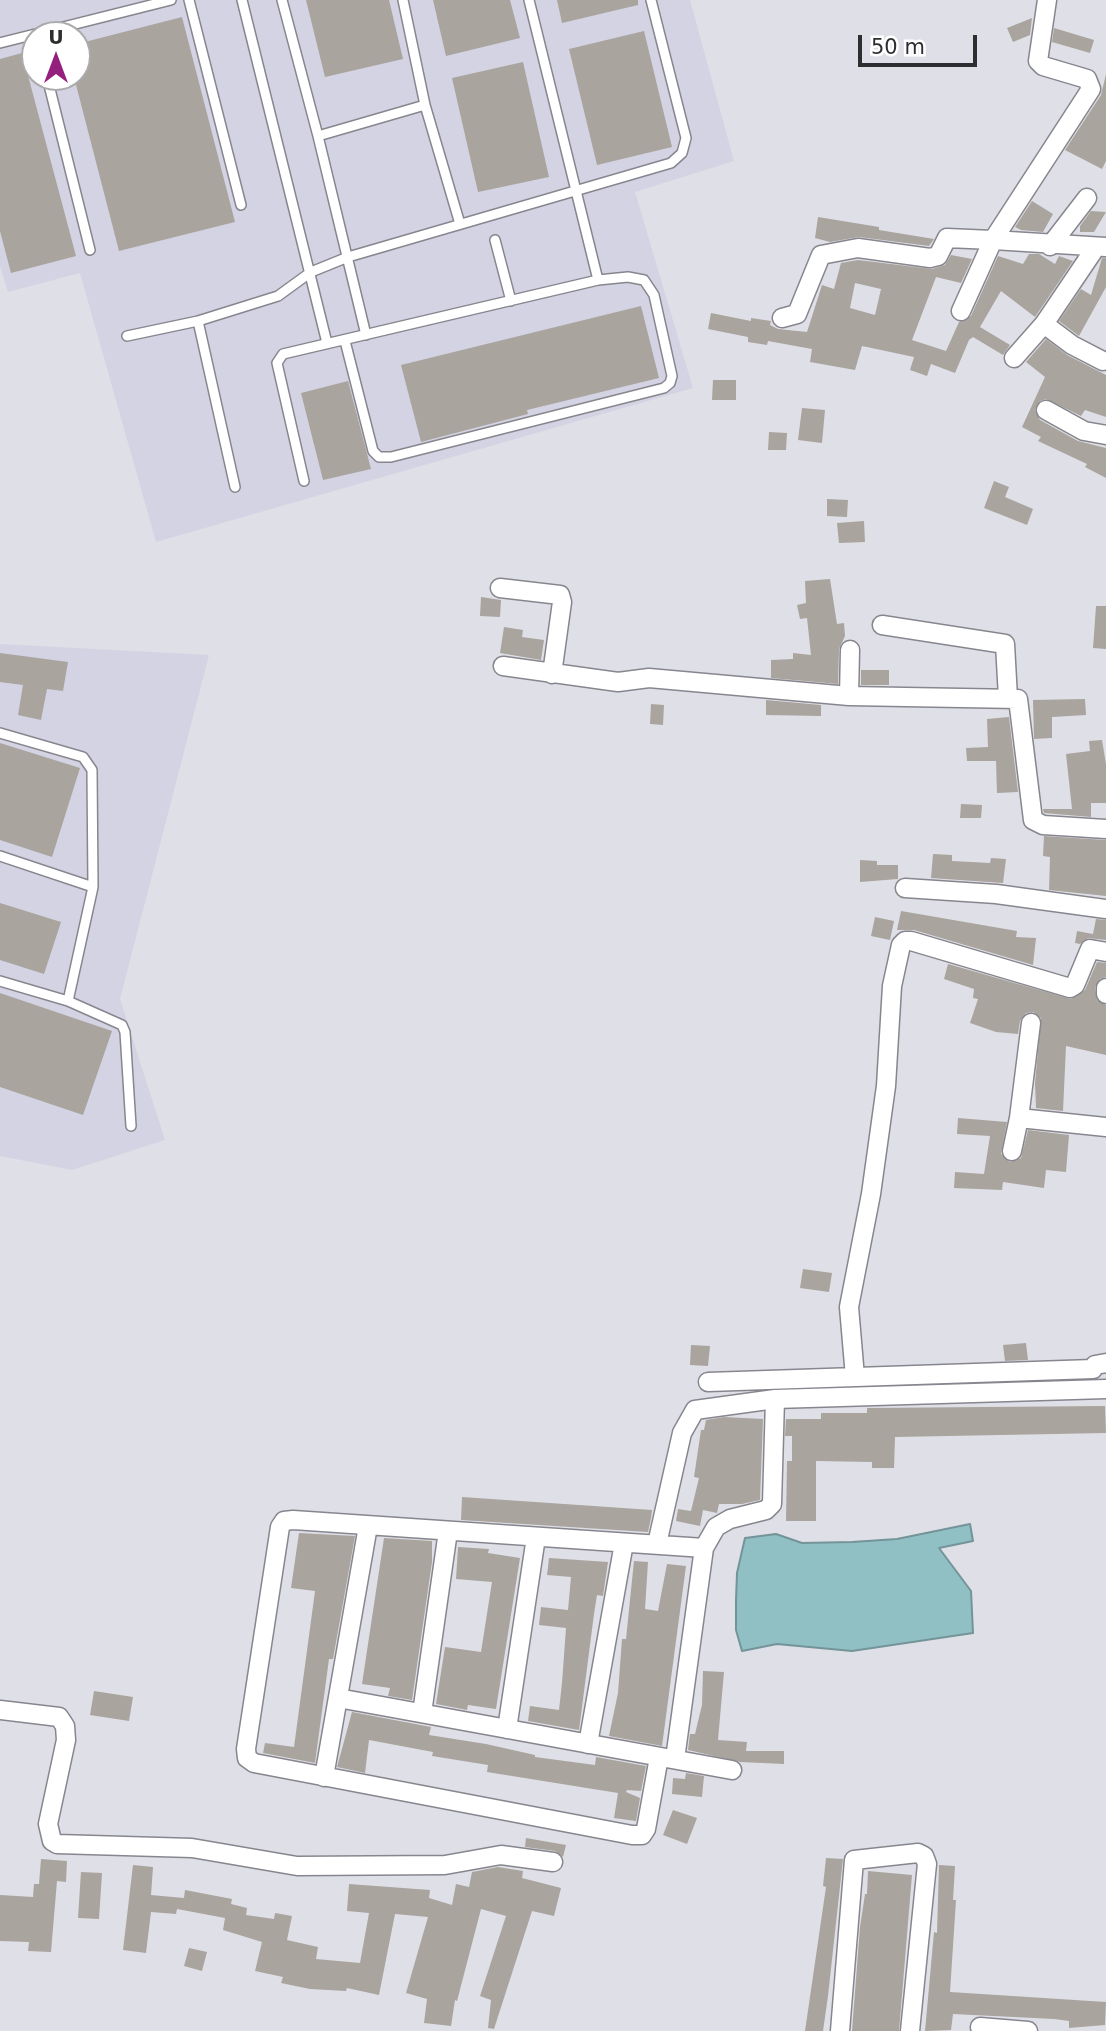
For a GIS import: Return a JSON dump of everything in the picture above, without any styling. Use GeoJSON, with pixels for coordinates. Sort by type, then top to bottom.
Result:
{"type":"FeatureCollection","features":[{"type":"Feature","properties":{"kind":"street"},"geometry":{"type":"LineString","coordinates":[[961,311],[993,240],[1091,89],[1087,79],[1043,66],[1038,61],[1047,0]]}},
{"type":"Feature","properties":{"kind":"street"},"geometry":{"type":"LineString","coordinates":[[1050,246],[1087,198]]}},
{"type":"Feature","properties":{"kind":"street"},"geometry":{"type":"LineString","coordinates":[[782,318],[797,314],[816,262],[821,255],[830,251],[858,248],[930,258],[938,256],[947,238],[1101,247]]}},
{"type":"Feature","properties":{"kind":"street"},"geometry":{"type":"LineString","coordinates":[[1014,358],[1044,324],[1101,247]]}},
{"type":"Feature","properties":{"kind":"street"},"geometry":{"type":"LineString","coordinates":[[1044,324],[1072,345],[1103,361]]}},
{"type":"Feature","properties":{"kind":"street"},"geometry":{"type":"LineString","coordinates":[[1046,410],[1084,431],[1106,435]]}},
{"type":"Feature","properties":{"kind":"street"},"geometry":{"type":"LineString","coordinates":[[500,587],[559,595],[562,602],[552,674]]}},
{"type":"Feature","properties":{"kind":"street"},"geometry":{"type":"LineString","coordinates":[[882,625],[1005,644],[1008,698]]}},
{"type":"Feature","properties":{"kind":"street"},"geometry":{"type":"LineString","coordinates":[[849,696],[850,650]]}},
{"type":"Feature","properties":{"kind":"street"},"geometry":{"type":"LineString","coordinates":[[503,666],[618,682],[649,678],[849,696],[1018,699],[1033,820],[1043,825],[1106,829]]}},
{"type":"Feature","properties":{"kind":"street"},"geometry":{"type":"LineString","coordinates":[[905,888],[996,894],[1106,909]]}},
{"type":"Feature","properties":{"kind":"street"},"geometry":{"type":"LineString","coordinates":[[855,1377],[849,1307],[873,1181],[886,1086],[892,986],[901,945],[905,941],[911,942],[1070,988],[1075,985],[1090,949],[1106,953]]}},
{"type":"Feature","properties":{"kind":"street"},"geometry":{"type":"LineString","coordinates":[[1106,988],[1106,994]]}},
{"type":"Feature","properties":{"kind":"street"},"geometry":{"type":"LineString","coordinates":[[1012,1151],[1031,1023]]}},
{"type":"Feature","properties":{"kind":"street"},"geometry":{"type":"LineString","coordinates":[[1019,1118],[1106,1127]]}},
{"type":"Feature","properties":{"kind":"street"},"geometry":{"type":"LineString","coordinates":[[657,1545],[682,1433],[689,1416],[695,1410],[775,1399],[1098,1388],[1099,1366],[708,1381]]}},
{"type":"Feature","properties":{"kind":"street"},"geometry":{"type":"LineString","coordinates":[[704,1548],[284,1521],[280,1527],[247,1758],[254,1763],[324,1777],[642,1835],[667,1758],[704,1548],[716,1527],[730,1519],[766,1510],[772,1504],[775,1399]]}},
{"type":"Feature","properties":{"kind":"street"},"geometry":{"type":"LineString","coordinates":[[324,1777],[368,1526]]}},
{"type":"Feature","properties":{"kind":"street"},"geometry":{"type":"LineString","coordinates":[[422,1713],[448,1531]]}},
{"type":"Feature","properties":{"kind":"street"},"geometry":{"type":"LineString","coordinates":[[507,1728],[536,1537]]}},
{"type":"Feature","properties":{"kind":"street"},"geometry":{"type":"LineString","coordinates":[[588,1744],[624,1543]]}},
{"type":"Feature","properties":{"kind":"street"},"geometry":{"type":"LineString","coordinates":[[338,1698],[732,1770]]}},
{"type":"Feature","properties":{"kind":"street"},"geometry":{"type":"LineString","coordinates":[[0,1710],[59,1717],[65,1726],[66,1740],[48,1824],[52,1841],[57,1844],[192,1848],[297,1867],[445,1865],[501,1855],[553,1862]]}},
{"type":"Feature","properties":{"kind":"street"},"geometry":{"type":"LineString","coordinates":[[840,2031],[854,1860],[918,1853],[924,1856],[927,1864],[910,2031]]}},
{"type":"Feature","properties":{"kind":"street"},"geometry":{"type":"LineString","coordinates":[[980,2027],[1028,2031]]}},
{"type":"Feature","properties":{"kind":"lane"},"geometry":{"type":"LineString","coordinates":[[90,21],[171,0]]}},
{"type":"Feature","properties":{"kind":"lane"},"geometry":{"type":"LineString","coordinates":[[189,0],[241,205]]}},
{"type":"Feature","properties":{"kind":"lane"},"geometry":{"type":"LineString","coordinates":[[242,0],[327,343]]}},
{"type":"Feature","properties":{"kind":"lane"},"geometry":{"type":"LineString","coordinates":[[282,0],[366,335]]}},
{"type":"Feature","properties":{"kind":"lane"},"geometry":{"type":"LineString","coordinates":[[404,0],[425,105],[460,224]]}},
{"type":"Feature","properties":{"kind":"lane"},"geometry":{"type":"LineString","coordinates":[[529,0],[598,280]]}},
{"type":"Feature","properties":{"kind":"lane"},"geometry":{"type":"LineString","coordinates":[[127,336],[198,321],[278,296],[310,272],[348,257],[671,163],[685,148],[686,138],[651,0]]}},
{"type":"Feature","properties":{"kind":"lane"},"geometry":{"type":"LineString","coordinates":[[0,43],[21,38]]}},
{"type":"Feature","properties":{"kind":"lane"},"geometry":{"type":"LineString","coordinates":[[50,91],[90,250]]}},
{"type":"Feature","properties":{"kind":"lane"},"geometry":{"type":"LineString","coordinates":[[318,136],[425,105]]}},
{"type":"Feature","properties":{"kind":"lane"},"geometry":{"type":"LineString","coordinates":[[495,240],[511,301]]}},
{"type":"Feature","properties":{"kind":"lane"},"geometry":{"type":"LineString","coordinates":[[304,481],[277,363],[284,354],[598,280],[628,277],[644,280],[654,295],[672,376],[670,383],[664,388],[391,457],[379,457],[373,451],[345,341]]}},
{"type":"Feature","properties":{"kind":"lane"},"geometry":{"type":"LineString","coordinates":[[198,321],[235,487]]}},
{"type":"Feature","properties":{"kind":"lane"},"geometry":{"type":"LineString","coordinates":[[0,733],[83,757],[92,769],[93,887],[68,1001]]}},
{"type":"Feature","properties":{"kind":"lane"},"geometry":{"type":"LineString","coordinates":[[0,856],[93,887]]}},
{"type":"Feature","properties":{"kind":"lane"},"geometry":{"type":"LineString","coordinates":[[0,981],[68,1001],[122,1025],[125,1032],[131,1126]]}},
{"type":"Feature","properties":{"kind":"shaded area"},"geometry":{"type":"Polygon","coordinates":[[[0,0],[690,0],[734,161],[635,192],[693,388],[156,542],[80,273],[8,292],[0,266],[0,0]]]}},
{"type":"Feature","properties":{"kind":"shaded area"},"geometry":{"type":"Polygon","coordinates":[[[0,644],[209,655],[120,999],[165,1140],[72,1170],[0,1156],[0,644]]]}},
{"type":"Feature","properties":{"kind":"water"},"geometry":{"type":"Polygon","coordinates":[[[970,1524],[973,1541],[939,1548],[971,1591],[973,1633],[852,1651],[777,1644],[742,1651],[736,1630],[736,1600],[737,1573],[745,1538],[776,1534],[802,1543],[852,1542],[897,1539],[970,1524]]]}},
{"type":"Feature","properties":{"kind":"building"},"geometry":{"type":"Polygon","coordinates":[[[306,0],[389,0],[403,59],[325,77],[306,0]]]}},
{"type":"Feature","properties":{"kind":"building"},"geometry":{"type":"Polygon","coordinates":[[[433,0],[510,0],[520,38],[446,56],[433,0]]]}},
{"type":"Feature","properties":{"kind":"building"},"geometry":{"type":"Polygon","coordinates":[[[557,0],[638,0],[638,5],[562,23],[557,0]]]}},
{"type":"Feature","properties":{"kind":"building"},"geometry":{"type":"Polygon","coordinates":[[[182,17],[235,222],[119,251],[78,91],[91,91],[91,40],[182,17]]]}},
{"type":"Feature","properties":{"kind":"building"},"geometry":{"type":"Polygon","coordinates":[[[1032,18],[1030,35],[1013,42],[1007,28],[1032,18]]]}},
{"type":"Feature","properties":{"kind":"building"},"geometry":{"type":"Polygon","coordinates":[[[1054,28],[1094,40],[1090,53],[1052,42],[1054,28]]]}},
{"type":"Feature","properties":{"kind":"building"},"geometry":{"type":"Polygon","coordinates":[[[644,31],[672,147],[597,165],[569,49],[644,31]]]}},
{"type":"Feature","properties":{"kind":"building"},"geometry":{"type":"Polygon","coordinates":[[[21,53],[21,91],[32,91],[76,256],[11,273],[0,231],[0,59],[21,53]]]}},
{"type":"Feature","properties":{"kind":"building"},"geometry":{"type":"Polygon","coordinates":[[[523,62],[549,177],[478,192],[452,78],[523,62]]]}},
{"type":"Feature","properties":{"kind":"building"},"geometry":{"type":"Polygon","coordinates":[[[1106,74],[1106,161],[1102,169],[1065,150],[1101,95],[1106,74]]]}},
{"type":"Feature","properties":{"kind":"building"},"geometry":{"type":"Polygon","coordinates":[[[1032,201],[1053,214],[1043,232],[1015,227],[1032,201]]]}},
{"type":"Feature","properties":{"kind":"building"},"geometry":{"type":"Polygon","coordinates":[[[1091,211],[1106,212],[1094,232],[1080,232],[1080,226],[1091,211]]]}},
{"type":"Feature","properties":{"kind":"building"},"geometry":{"type":"Polygon","coordinates":[[[818,217],[934,239],[929,246],[859,237],[830,242],[815,238],[818,217]]]}},
{"type":"Feature","properties":{"kind":"building"},"geometry":{"type":"Polygon","coordinates":[[[1029,254],[1039,254],[1055,264],[1059,256],[1073,261],[1035,317],[1001,291],[980,327],[1010,345],[1003,355],[973,337],[969,340],[955,373],[931,364],[927,376],[910,370],[914,357],[862,346],[855,370],[810,362],[812,349],[768,341],[767,345],[748,342],[748,337],[708,329],[711,313],[751,321],[751,318],[771,321],[770,325],[778,329],[807,332],[822,285],[834,289],[841,263],[858,260],[932,269],[945,265],[951,255],[972,259],[961,283],[936,277],[912,340],[946,351],[959,322],[971,316],[998,256],[1023,264],[1029,254]],[[855,283],[850,308],[875,315],[881,289],[855,283]]]}},
{"type":"Feature","properties":{"kind":"building"},"geometry":{"type":"Polygon","coordinates":[[[1102,258],[1106,258],[1106,287],[1079,336],[1059,321],[1081,289],[1091,295],[1102,258]]]}},
{"type":"Feature","properties":{"kind":"building"},"geometry":{"type":"Polygon","coordinates":[[[641,306],[659,378],[527,410],[528,414],[421,442],[401,365],[641,306]]]}},
{"type":"Feature","properties":{"kind":"building"},"geometry":{"type":"Polygon","coordinates":[[[1046,339],[1067,355],[1106,375],[1106,417],[1085,410],[1081,416],[1046,399],[1040,401],[1035,410],[1040,420],[1078,441],[1106,448],[1106,478],[1085,467],[1087,464],[1038,441],[1041,437],[1022,427],[1045,377],[1026,362],[1046,339]]]}},
{"type":"Feature","properties":{"kind":"building"},"geometry":{"type":"Polygon","coordinates":[[[713,380],[736,380],[736,400],[712,400],[713,380]]]}},
{"type":"Feature","properties":{"kind":"building"},"geometry":{"type":"Polygon","coordinates":[[[348,381],[371,469],[323,480],[301,393],[348,381]]]}},
{"type":"Feature","properties":{"kind":"building"},"geometry":{"type":"Polygon","coordinates":[[[802,408],[825,410],[822,443],[798,440],[802,408]]]}},
{"type":"Feature","properties":{"kind":"building"},"geometry":{"type":"Polygon","coordinates":[[[769,432],[787,433],[786,450],[768,450],[769,432]]]}},
{"type":"Feature","properties":{"kind":"building"},"geometry":{"type":"Polygon","coordinates":[[[994,481],[1009,487],[1005,497],[1033,509],[1027,525],[984,508],[994,481]]]}},
{"type":"Feature","properties":{"kind":"building"},"geometry":{"type":"Polygon","coordinates":[[[827,499],[848,500],[847,517],[827,516],[827,499]]]}},
{"type":"Feature","properties":{"kind":"building"},"geometry":{"type":"Polygon","coordinates":[[[864,521],[865,542],[839,543],[837,523],[864,521]]]}},
{"type":"Feature","properties":{"kind":"building"},"geometry":{"type":"Polygon","coordinates":[[[830,579],[837,624],[844,623],[845,636],[839,649],[838,684],[771,678],[771,660],[793,659],[793,653],[811,655],[807,618],[800,619],[797,605],[806,603],[805,581],[830,579]]]}},
{"type":"Feature","properties":{"kind":"building"},"geometry":{"type":"Polygon","coordinates":[[[481,597],[501,600],[500,617],[480,616],[481,597]]]}},
{"type":"Feature","properties":{"kind":"building"},"geometry":{"type":"Polygon","coordinates":[[[1096,606],[1106,606],[1106,649],[1093,648],[1096,606]]]}},
{"type":"Feature","properties":{"kind":"building"},"geometry":{"type":"Polygon","coordinates":[[[504,627],[523,630],[522,637],[544,640],[541,660],[500,653],[504,627]]]}},
{"type":"Feature","properties":{"kind":"building"},"geometry":{"type":"Polygon","coordinates":[[[0,653],[68,662],[63,691],[47,689],[41,720],[18,715],[23,685],[0,682],[0,653]]]}},
{"type":"Feature","properties":{"kind":"building"},"geometry":{"type":"Polygon","coordinates":[[[861,670],[889,670],[889,685],[861,685],[861,670]]]}},
{"type":"Feature","properties":{"kind":"building"},"geometry":{"type":"Polygon","coordinates":[[[1085,699],[1086,715],[1052,717],[1052,738],[1034,739],[1033,700],[1085,699]]]}},
{"type":"Feature","properties":{"kind":"building"},"geometry":{"type":"Polygon","coordinates":[[[766,700],[821,705],[821,716],[766,715],[766,700]]]}},
{"type":"Feature","properties":{"kind":"building"},"geometry":{"type":"Polygon","coordinates":[[[651,704],[664,705],[663,725],[650,724],[651,704]]]}},
{"type":"Feature","properties":{"kind":"building"},"geometry":{"type":"Polygon","coordinates":[[[1009,717],[1018,792],[997,793],[996,761],[967,761],[966,748],[988,747],[987,719],[1009,717]]]}},
{"type":"Feature","properties":{"kind":"building"},"geometry":{"type":"Polygon","coordinates":[[[1102,740],[1106,764],[1106,803],[1091,803],[1091,817],[1044,813],[1043,809],[1072,809],[1066,754],[1090,751],[1089,741],[1102,740]]]}},
{"type":"Feature","properties":{"kind":"building"},"geometry":{"type":"Polygon","coordinates":[[[0,743],[80,768],[52,857],[0,840],[0,743]]]}},
{"type":"Feature","properties":{"kind":"building"},"geometry":{"type":"Polygon","coordinates":[[[961,804],[982,805],[981,818],[960,818],[961,804]]]}},
{"type":"Feature","properties":{"kind":"building"},"geometry":{"type":"Polygon","coordinates":[[[1044,836],[1106,840],[1106,896],[1049,890],[1050,857],[1043,856],[1044,836]]]}},
{"type":"Feature","properties":{"kind":"building"},"geometry":{"type":"Polygon","coordinates":[[[933,854],[952,855],[952,861],[990,863],[991,858],[1006,859],[1003,883],[931,878],[933,854]]]}},
{"type":"Feature","properties":{"kind":"building"},"geometry":{"type":"Polygon","coordinates":[[[860,860],[877,861],[877,865],[898,865],[898,879],[860,882],[860,860]]]}},
{"type":"Feature","properties":{"kind":"building"},"geometry":{"type":"Polygon","coordinates":[[[0,903],[61,922],[44,974],[0,960],[0,903]]]}},
{"type":"Feature","properties":{"kind":"building"},"geometry":{"type":"Polygon","coordinates":[[[901,911],[1017,931],[1016,937],[1036,938],[1033,965],[914,930],[897,930],[901,911]]]}},
{"type":"Feature","properties":{"kind":"building"},"geometry":{"type":"Polygon","coordinates":[[[875,917],[894,921],[890,940],[871,936],[875,917]]]}},
{"type":"Feature","properties":{"kind":"building"},"geometry":{"type":"Polygon","coordinates":[[[1096,919],[1106,920],[1106,940],[1088,938],[1080,944],[1075,943],[1077,931],[1093,934],[1096,919]]]}},
{"type":"Feature","properties":{"kind":"building"},"geometry":{"type":"Polygon","coordinates":[[[1097,962],[1106,963],[1106,977],[1100,979],[1095,988],[1097,1000],[1106,1005],[1106,1055],[1066,1046],[1063,1111],[1036,1108],[1035,1083],[1041,1018],[1033,1012],[1026,1013],[1020,1021],[1018,1034],[996,1032],[970,1023],[978,999],[973,998],[974,989],[944,979],[948,964],[1071,999],[1085,990],[1097,962]]]}},
{"type":"Feature","properties":{"kind":"building"},"geometry":{"type":"Polygon","coordinates":[[[0,993],[112,1031],[83,1115],[0,1087],[0,993]]]}},
{"type":"Feature","properties":{"kind":"building"},"geometry":{"type":"Polygon","coordinates":[[[958,1118],[1007,1122],[1001,1154],[1010,1162],[1021,1158],[1028,1130],[1069,1135],[1066,1172],[1046,1170],[1044,1188],[1003,1182],[1002,1190],[954,1188],[955,1172],[984,1174],[990,1136],[957,1134],[958,1118]]]}},
{"type":"Feature","properties":{"kind":"building"},"geometry":{"type":"Polygon","coordinates":[[[803,1269],[832,1273],[829,1292],[800,1288],[803,1269]]]}},
{"type":"Feature","properties":{"kind":"building"},"geometry":{"type":"Polygon","coordinates":[[[1026,1343],[1028,1360],[1005,1361],[1003,1345],[1026,1343]]]}},
{"type":"Feature","properties":{"kind":"building"},"geometry":{"type":"Polygon","coordinates":[[[691,1345],[710,1346],[708,1366],[690,1365],[691,1345]]]}},
{"type":"Feature","properties":{"kind":"building"},"geometry":{"type":"Polygon","coordinates":[[[1105,1406],[1106,1433],[895,1437],[894,1468],[872,1468],[872,1462],[816,1461],[816,1521],[786,1521],[787,1461],[792,1461],[792,1436],[785,1436],[786,1419],[821,1419],[821,1413],[867,1413],[867,1408],[1105,1406]]]}},
{"type":"Feature","properties":{"kind":"building"},"geometry":{"type":"Polygon","coordinates":[[[724,1417],[763,1419],[760,1500],[742,1504],[719,1504],[717,1513],[703,1510],[700,1526],[676,1521],[678,1509],[691,1511],[699,1478],[694,1477],[701,1430],[704,1430],[706,1420],[724,1417]]]}},
{"type":"Feature","properties":{"kind":"building"},"geometry":{"type":"Polygon","coordinates":[[[462,1497],[652,1510],[648,1532],[461,1520],[462,1497]]]}},
{"type":"Feature","properties":{"kind":"building"},"geometry":{"type":"Polygon","coordinates":[[[299,1533],[355,1536],[333,1659],[329,1659],[315,1763],[263,1753],[265,1743],[294,1747],[315,1591],[291,1588],[299,1533]]]}},
{"type":"Feature","properties":{"kind":"building"},"geometry":{"type":"Polygon","coordinates":[[[384,1538],[432,1541],[432,1562],[412,1700],[388,1696],[390,1688],[362,1684],[384,1538]]]}},
{"type":"Feature","properties":{"kind":"building"},"geometry":{"type":"Polygon","coordinates":[[[458,1547],[489,1549],[488,1553],[520,1558],[496,1709],[468,1705],[467,1710],[436,1704],[445,1647],[481,1652],[492,1582],[456,1579],[458,1547]]]}},
{"type":"Feature","properties":{"kind":"building"},"geometry":{"type":"Polygon","coordinates":[[[549,1558],[608,1562],[603,1596],[597,1595],[579,1730],[528,1721],[530,1706],[559,1710],[566,1628],[539,1625],[541,1607],[568,1610],[571,1577],[547,1575],[549,1558]]]}},
{"type":"Feature","properties":{"kind":"building"},"geometry":{"type":"Polygon","coordinates":[[[634,1561],[648,1562],[645,1609],[658,1611],[667,1564],[686,1566],[662,1746],[609,1736],[618,1693],[622,1639],[626,1639],[634,1561]]]}},
{"type":"Feature","properties":{"kind":"building"},"geometry":{"type":"Polygon","coordinates":[[[703,1671],[724,1672],[718,1740],[747,1742],[746,1751],[784,1751],[784,1764],[740,1762],[688,1750],[690,1734],[695,1734],[702,1705],[703,1671]]]}},
{"type":"Feature","properties":{"kind":"building"},"geometry":{"type":"Polygon","coordinates":[[[94,1691],[133,1697],[129,1721],[90,1715],[94,1691]]]}},
{"type":"Feature","properties":{"kind":"building"},"geometry":{"type":"Polygon","coordinates":[[[352,1712],[431,1727],[429,1735],[486,1744],[535,1757],[595,1765],[596,1757],[646,1766],[641,1791],[626,1792],[640,1798],[636,1821],[614,1818],[618,1793],[487,1772],[488,1765],[432,1756],[433,1752],[369,1740],[365,1773],[337,1767],[352,1712]]]}},
{"type":"Feature","properties":{"kind":"building"},"geometry":{"type":"Polygon","coordinates":[[[686,1773],[704,1776],[702,1797],[672,1794],[673,1778],[685,1779],[686,1773]]]}},
{"type":"Feature","properties":{"kind":"building"},"geometry":{"type":"Polygon","coordinates":[[[673,1810],[697,1818],[687,1844],[663,1835],[673,1810]]]}},
{"type":"Feature","properties":{"kind":"building"},"geometry":{"type":"Polygon","coordinates":[[[526,1838],[566,1845],[563,1857],[555,1851],[525,1847],[526,1838]]]}},
{"type":"Feature","properties":{"kind":"building"},"geometry":{"type":"Polygon","coordinates":[[[826,1858],[843,1859],[828,1996],[823,2031],[805,2031],[826,1887],[823,1886],[826,1858]]]}},
{"type":"Feature","properties":{"kind":"building"},"geometry":{"type":"Polygon","coordinates":[[[41,1859],[67,1861],[66,1882],[57,1881],[51,1952],[28,1951],[29,1942],[0,1941],[0,1895],[33,1897],[34,1884],[39,1884],[41,1859]]]}},
{"type":"Feature","properties":{"kind":"building"},"geometry":{"type":"Polygon","coordinates":[[[133,1865],[153,1867],[151,1895],[184,1898],[185,1890],[232,1899],[231,1904],[247,1908],[246,1915],[274,1919],[275,1913],[292,1916],[287,1940],[318,1947],[316,1959],[360,1963],[369,1913],[347,1911],[349,1884],[430,1890],[429,1898],[452,1905],[456,1884],[469,1887],[472,1872],[498,1867],[523,1871],[522,1878],[561,1888],[554,1916],[532,1911],[494,2029],[488,2028],[491,2000],[480,1996],[506,1916],[481,1909],[457,2001],[455,2000],[451,2026],[424,2023],[427,1999],[406,1993],[428,1917],[395,1914],[379,1995],[347,1988],[346,1991],[310,1989],[281,1983],[283,1977],[255,1971],[262,1942],[223,1930],[225,1918],[177,1909],[176,1914],[151,1912],[146,1953],[123,1950],[133,1865]]]}},
{"type":"Feature","properties":{"kind":"building"},"geometry":{"type":"Polygon","coordinates":[[[939,1865],[955,1866],[953,1900],[956,1900],[950,1992],[1106,2002],[1105,2025],[1069,2028],[1069,2021],[1054,2019],[953,2014],[951,2030],[925,2031],[934,1932],[937,1933],[939,1865]]]}},
{"type":"Feature","properties":{"kind":"building"},"geometry":{"type":"Polygon","coordinates":[[[868,1871],[912,1875],[899,2031],[852,2031],[860,1927],[867,1894],[868,1871]]]}},
{"type":"Feature","properties":{"kind":"building"},"geometry":{"type":"Polygon","coordinates":[[[81,1872],[102,1873],[99,1919],[78,1918],[81,1872]]]}},
{"type":"Feature","properties":{"kind":"building"},"geometry":{"type":"Polygon","coordinates":[[[189,1948],[207,1952],[202,1971],[184,1966],[189,1948]]]}}]}
